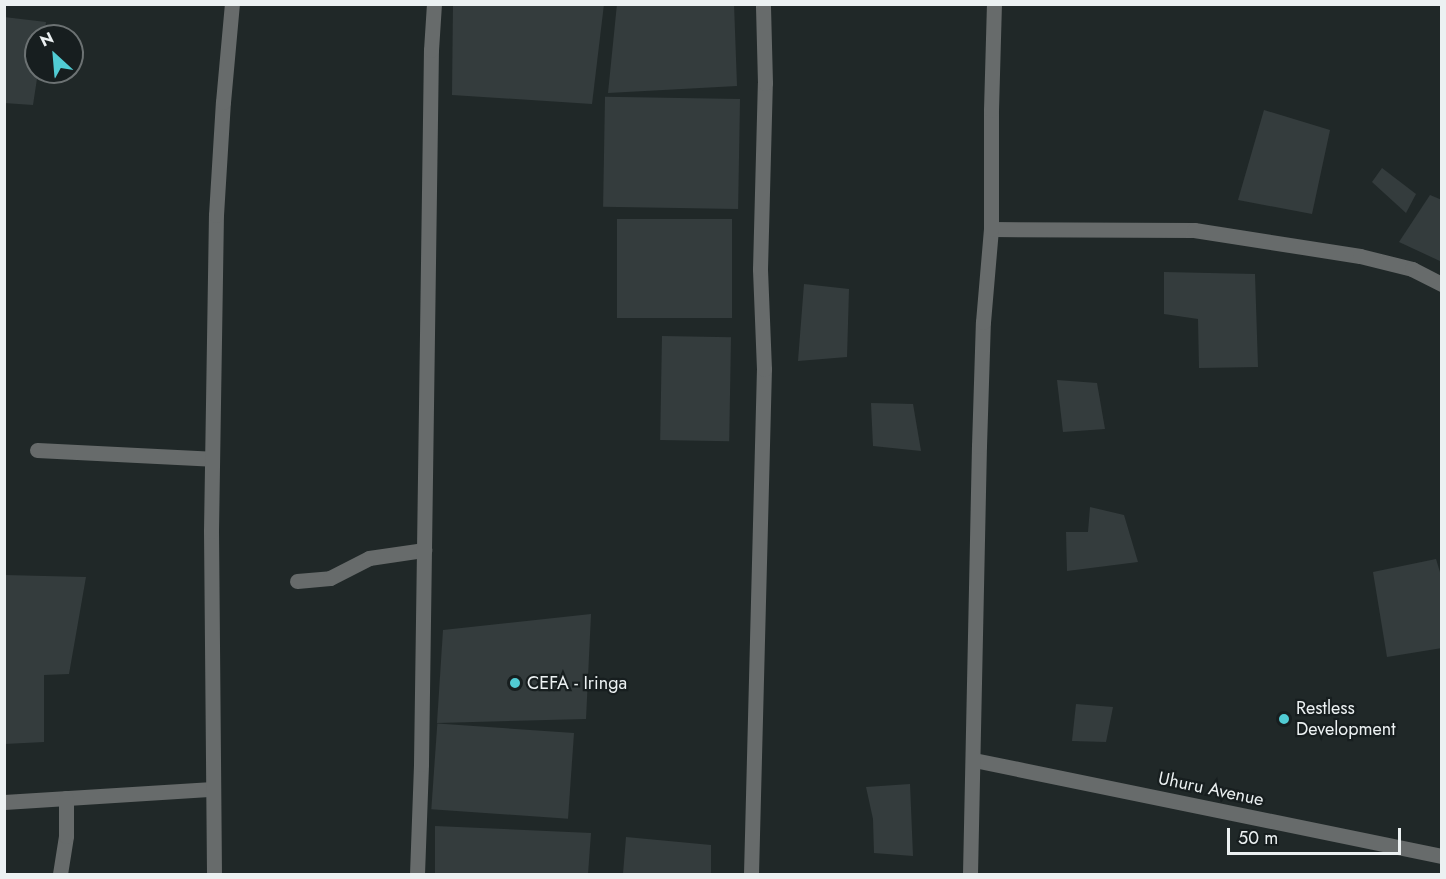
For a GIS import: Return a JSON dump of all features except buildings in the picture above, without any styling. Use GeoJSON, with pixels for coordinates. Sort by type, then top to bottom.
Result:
{"type":"FeatureCollection","features":[{"type":"Feature","properties":{"kind":"street"},"geometry":{"type":"LineString","coordinates":[[214,874],[212,459],[216,215],[222,102],[232,4]]}},
{"type":"Feature","properties":{"kind":"street"},"geometry":{"type":"LineString","coordinates":[[417,874],[422,764],[431,51],[434,4]]}},
{"type":"Feature","properties":{"kind":"street"},"geometry":{"type":"LineString","coordinates":[[751,874],[756,582],[764,369],[760,269],[765,83],[763,4]]}},
{"type":"Feature","properties":{"kind":"street"},"geometry":{"type":"LineString","coordinates":[[970,874],[983,322],[992,229],[991,110],[994,4]]}},
{"type":"Feature","properties":{"kind":"street"},"geometry":{"type":"LineString","coordinates":[[992,229],[1194,230],[1360,256],[1412,268],[1442,284]]}},
{"type":"Feature","properties":{"kind":"street"},"geometry":{"type":"LineString","coordinates":[[37,450],[212,459]]}},
{"type":"Feature","properties":{"kind":"street"},"geometry":{"type":"LineString","coordinates":[[297,581],[330,578],[369,558],[424,550]]}},
{"type":"Feature","properties":{"kind":"street","name":"Uhuru Avenue"},"geometry":{"type":"LineString","coordinates":[[974,760],[1442,856]]}},
{"type":"Feature","properties":{"kind":"street"},"geometry":{"type":"LineString","coordinates":[[4,802],[213,789]]}},
{"type":"Feature","properties":{"kind":"street"},"geometry":{"type":"LineString","coordinates":[[60,874],[66,836],[66,798]]}},
{"type":"Feature","properties":{"kind":"place","name":"CEFA - Iringa"},"geometry":{"type":"Point","coordinates":[515,683]}},
{"type":"Feature","properties":{"kind":"place","name":"Restless Development"},"geometry":{"type":"Point","coordinates":[1284,719]}}]}
